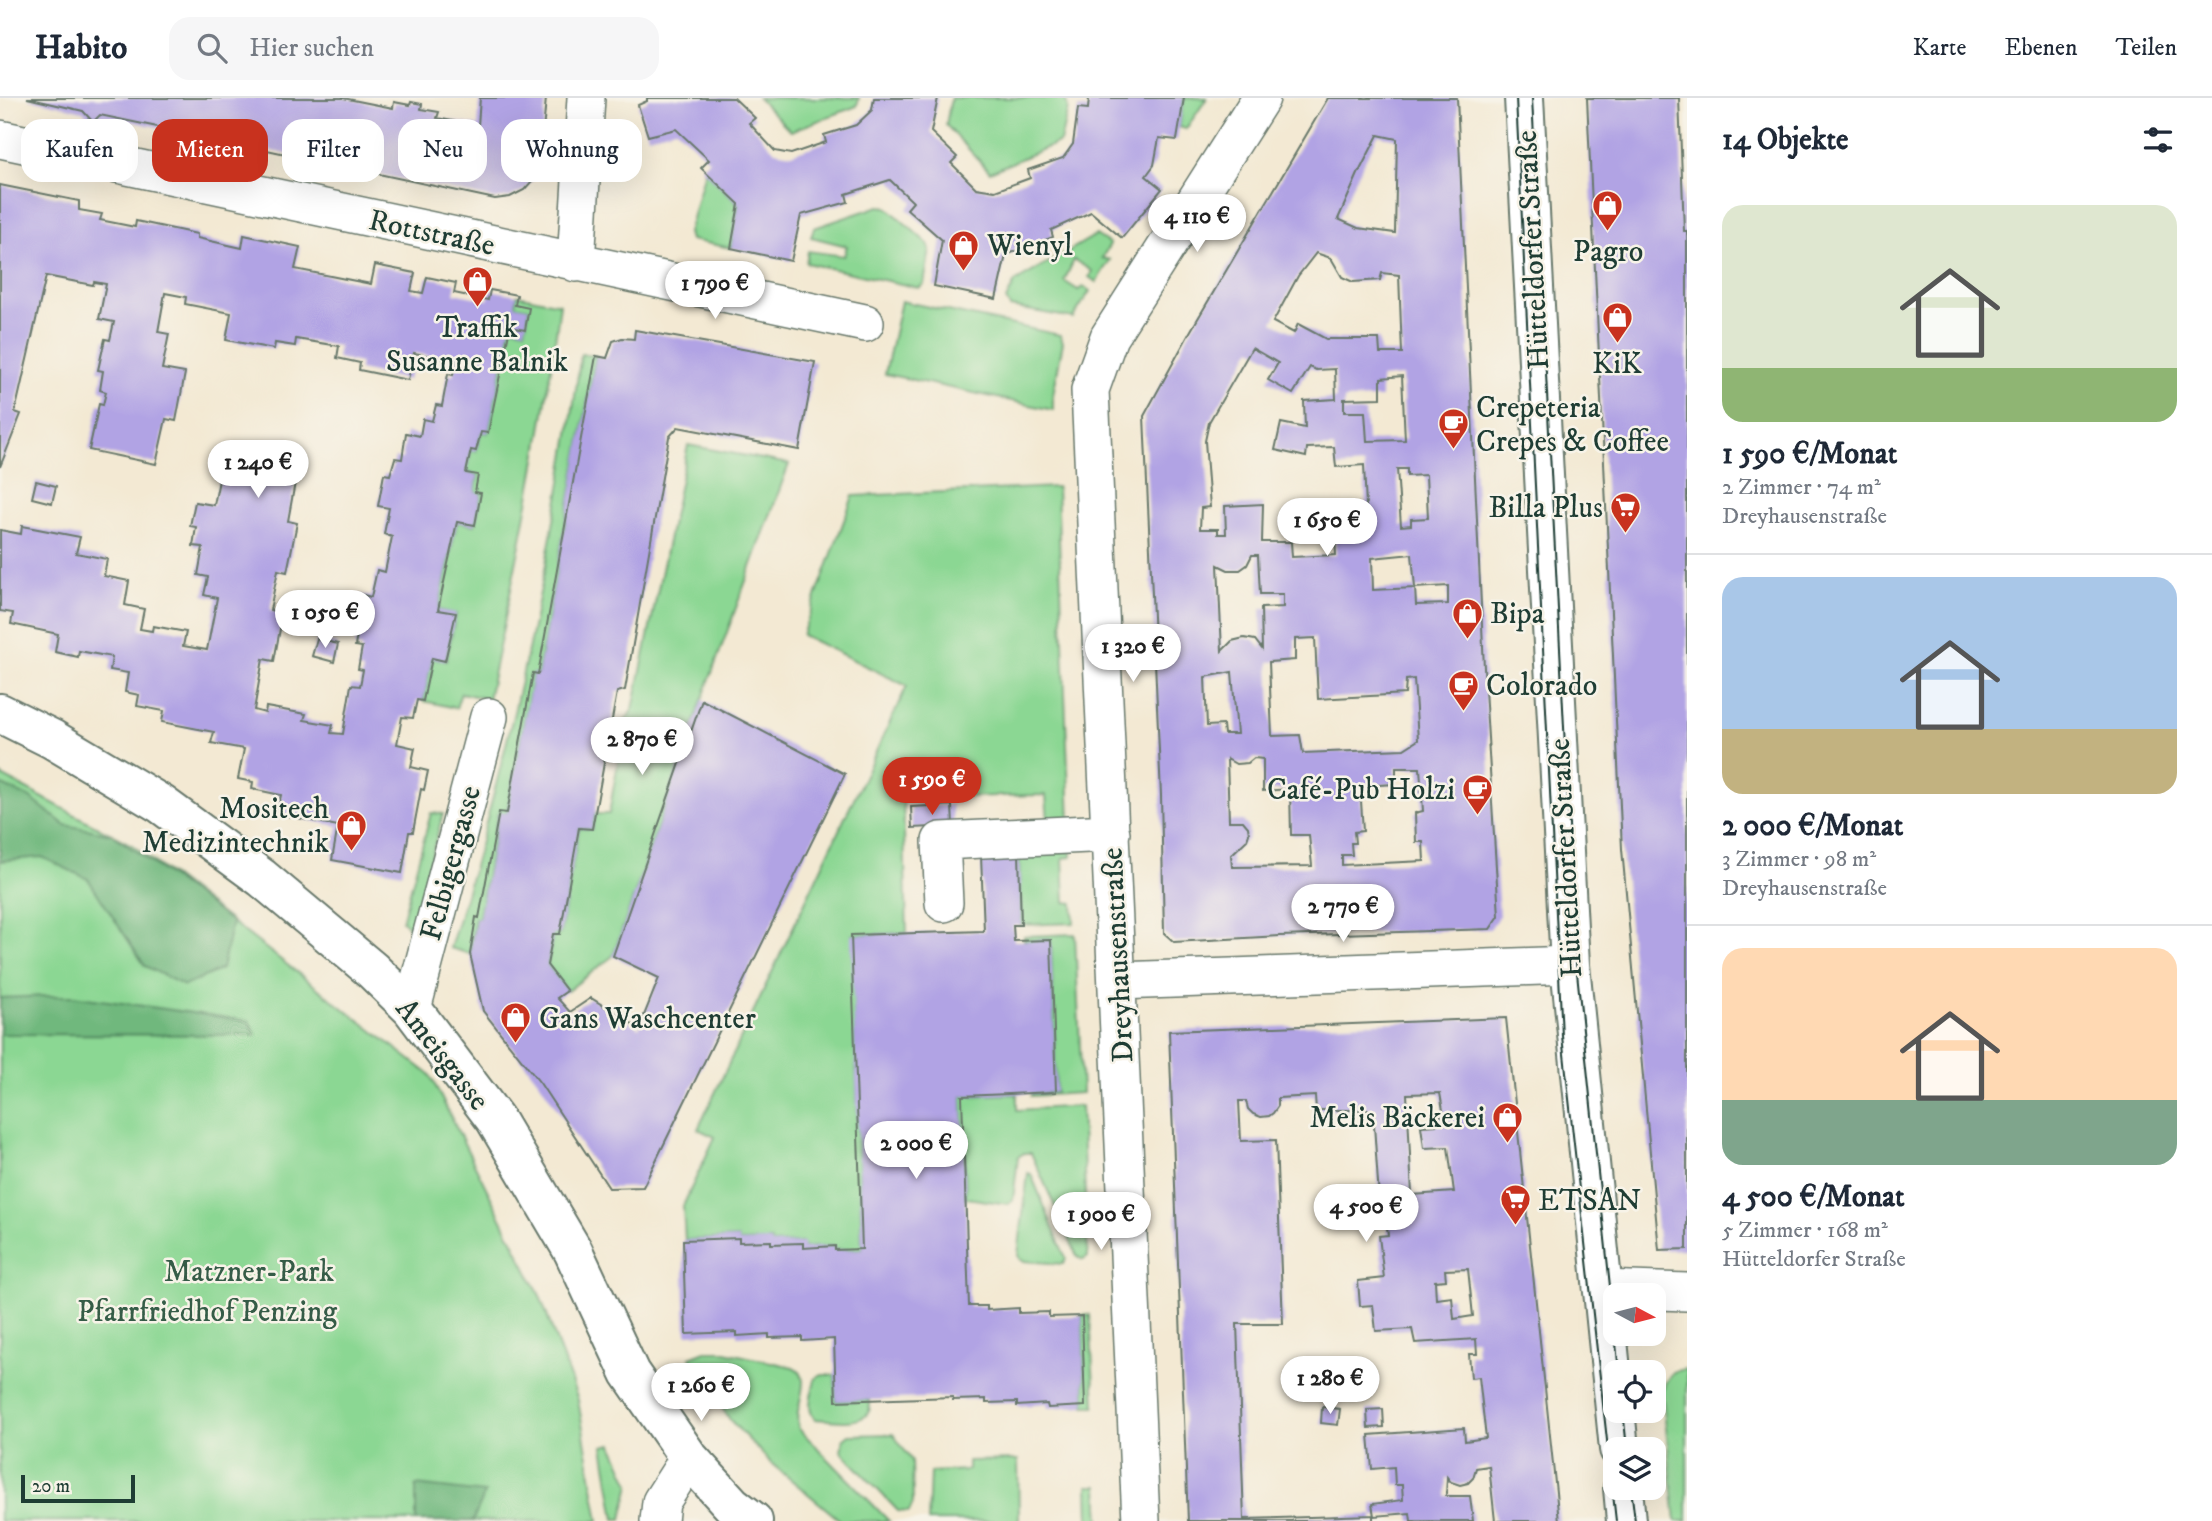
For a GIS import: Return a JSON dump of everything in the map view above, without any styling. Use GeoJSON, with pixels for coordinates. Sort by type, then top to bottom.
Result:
{"type":"FeatureCollection","features":[{"type":"Feature","properties":{"kind":"main road","name":"Hütteldorfer Straße"},"geometry":{"type":"LineString","coordinates":[[1524,98],[1570,965],[1618,1437]]}},
{"type":"Feature","properties":{"kind":"main road","name":"Ameisgasse"},"geometry":{"type":"LineString","coordinates":[[0,713],[52,739],[161,804],[262,878],[372,970],[412,1009],[495,1119],[573,1251],[630,1373],[689,1458],[735,1516]]}},
{"type":"Feature","properties":{"kind":"main road"},"geometry":{"type":"LineString","coordinates":[[1624,1500],[1626,1521]]}},
{"type":"Feature","properties":{"kind":"street"},"geometry":{"type":"LineString","coordinates":[[576,263],[586,98]]}},
{"type":"Feature","properties":{"kind":"street","name":"Dreyhausenstraße"},"geometry":{"type":"LineString","coordinates":[[1141,1521],[1090,390],[1109,337],[1261,98]]}},
{"type":"Feature","properties":{"kind":"street","name":"Rottstraße"},"geometry":{"type":"LineString","coordinates":[[0,139],[865,323]]}},
{"type":"Feature","properties":{"kind":"street","name":"Felbigergasse"},"geometry":{"type":"LineString","coordinates":[[412,1009],[489,717]]}},
{"type":"Feature","properties":{"kind":"street"},"geometry":{"type":"LineString","coordinates":[[944,903],[942,841],[1111,833]]}},
{"type":"Feature","properties":{"kind":"street"},"geometry":{"type":"LineString","coordinates":[[1118,981],[1570,965]]}},
{"type":"Feature","properties":{"kind":"street"},"geometry":{"type":"LineString","coordinates":[[1602,1289],[1687,1292]]}},
{"type":"Feature","properties":{"kind":"street"},"geometry":{"type":"LineString","coordinates":[[659,1521],[661,1502],[689,1458]]}},
{"type":"Feature","properties":{"kind":"green space"},"geometry":{"type":"Polygon","coordinates":[[[758,98],[859,98],[857,106],[791,131],[758,98]]]}},
{"type":"Feature","properties":{"kind":"green space"},"geometry":{"type":"Polygon","coordinates":[[[951,98],[1065,98],[1068,108],[1060,142],[990,172],[946,125],[951,98]]]}},
{"type":"Feature","properties":{"kind":"green space"},"geometry":{"type":"Polygon","coordinates":[[[1184,98],[1207,98],[1186,129],[1179,127],[1184,98]]]}},
{"type":"Feature","properties":{"kind":"green space"},"geometry":{"type":"Polygon","coordinates":[[[705,171],[739,204],[731,248],[690,240],[688,233],[705,171]]]}},
{"type":"Feature","properties":{"kind":"green space"},"geometry":{"type":"Polygon","coordinates":[[[879,206],[887,207],[928,244],[930,249],[924,284],[919,288],[806,263],[808,251],[844,256],[847,246],[811,237],[814,228],[879,206]]]}},
{"type":"Feature","properties":{"kind":"green space"},"geometry":{"type":"Polygon","coordinates":[[[1096,235],[1110,244],[1102,258],[1110,260],[1096,282],[1089,277],[1092,271],[1074,260],[1064,281],[1078,290],[1084,287],[1090,291],[1073,318],[1010,307],[1006,300],[1015,282],[1096,235]]]}},
{"type":"Feature","properties":{"kind":"green space"},"geometry":{"type":"Polygon","coordinates":[[[517,295],[560,304],[546,403],[488,699],[461,693],[456,708],[423,701],[432,658],[446,661],[456,614],[438,610],[457,522],[475,525],[481,494],[475,492],[478,475],[466,473],[471,450],[476,451],[481,432],[488,433],[510,327],[525,330],[529,308],[515,305],[517,295]]]}},
{"type":"Feature","properties":{"kind":"green space"},"geometry":{"type":"Polygon","coordinates":[[[901,301],[1060,335],[1063,342],[1053,395],[1053,410],[885,374],[901,301]]]}},
{"type":"Feature","properties":{"kind":"green space"},"geometry":{"type":"Polygon","coordinates":[[[581,354],[596,356],[538,674],[533,674],[507,813],[498,813],[479,918],[475,918],[470,954],[450,948],[491,802],[527,654],[557,504],[581,354]]]}},
{"type":"Feature","properties":{"kind":"green space"},"geometry":{"type":"Polygon","coordinates":[[[688,445],[789,464],[702,700],[613,956],[567,991],[547,965],[553,934],[560,934],[579,828],[592,829],[595,814],[609,814],[625,721],[633,709],[688,445]]]}},
{"type":"Feature","properties":{"kind":"green space"},"geometry":{"type":"Polygon","coordinates":[[[1057,487],[1070,822],[1048,823],[1046,795],[903,798],[907,933],[852,935],[862,1249],[835,1250],[835,1246],[803,1248],[802,1243],[739,1242],[738,1238],[685,1240],[683,1206],[715,1137],[698,1129],[907,686],[802,635],[853,496],[1057,487]]]}},
{"type":"Feature","properties":{"kind":"green space","name":"Pfarrfriedhof Penzing"},"geometry":{"type":"Polygon","coordinates":[[[0,775],[132,845],[430,1075],[540,1296],[578,1400],[599,1521],[0,1521],[0,775]]]}},
{"type":"Feature","properties":{"kind":"green space"},"geometry":{"type":"Polygon","coordinates":[[[0,784],[29,797],[65,825],[112,834],[232,922],[222,969],[184,986],[145,966],[88,879],[42,857],[0,861],[0,784]]]}},
{"type":"Feature","properties":{"kind":"green space"},"geometry":{"type":"Polygon","coordinates":[[[431,813],[443,814],[418,904],[426,916],[420,938],[402,921],[431,813]]]}},
{"type":"Feature","properties":{"kind":"green space"},"geometry":{"type":"Polygon","coordinates":[[[1071,851],[1071,857],[1063,858],[1065,902],[1073,903],[1074,923],[1021,925],[1019,853],[1071,851]]]}},
{"type":"Feature","properties":{"kind":"green space"},"geometry":{"type":"Polygon","coordinates":[[[1075,934],[1082,1093],[1031,1096],[1032,1093],[1056,1092],[1051,940],[1024,941],[1024,936],[1075,934]]]}},
{"type":"Feature","properties":{"kind":"green space"},"geometry":{"type":"Polygon","coordinates":[[[73,996],[249,1021],[256,1035],[0,1034],[0,998],[73,996]]]}},
{"type":"Feature","properties":{"kind":"green space"},"geometry":{"type":"Polygon","coordinates":[[[1017,1094],[1017,1110],[1081,1106],[1088,1257],[1083,1260],[1077,1256],[1031,1153],[1018,1157],[1013,1200],[1008,1204],[966,1198],[962,1096],[1017,1094]]]}},
{"type":"Feature","properties":{"kind":"green space"},"geometry":{"type":"Polygon","coordinates":[[[1028,1173],[1031,1174],[1066,1259],[1063,1264],[1024,1261],[1020,1260],[1018,1255],[1028,1173]]]}},
{"type":"Feature","properties":{"kind":"green space"},"geometry":{"type":"Polygon","coordinates":[[[1090,1315],[1095,1406],[1085,1406],[1082,1316],[1090,1315]]]}},
{"type":"Feature","properties":{"kind":"green space"},"geometry":{"type":"Polygon","coordinates":[[[705,1351],[721,1351],[793,1367],[800,1372],[803,1385],[797,1421],[799,1429],[889,1521],[841,1521],[772,1464],[731,1421],[690,1357],[705,1351]]]}},
{"type":"Feature","properties":{"kind":"green space"},"geometry":{"type":"Polygon","coordinates":[[[1687,1369],[1687,1521],[1676,1521],[1665,1423],[1666,1382],[1677,1371],[1687,1369]]]}},
{"type":"Feature","properties":{"kind":"green space"},"geometry":{"type":"Polygon","coordinates":[[[819,1375],[835,1375],[836,1401],[870,1400],[865,1416],[845,1421],[815,1419],[810,1410],[810,1400],[815,1379],[819,1375]]]}},
{"type":"Feature","properties":{"kind":"green space"},"geometry":{"type":"Polygon","coordinates":[[[893,1434],[912,1461],[913,1503],[909,1512],[898,1511],[841,1451],[843,1440],[849,1435],[893,1434]]]}},
{"type":"Feature","properties":{"kind":"green space"},"geometry":{"type":"Polygon","coordinates":[[[612,1444],[630,1484],[622,1519],[615,1519],[603,1446],[612,1444]]]}},
{"type":"Feature","properties":{"kind":"green space"},"geometry":{"type":"Polygon","coordinates":[[[1018,1460],[1019,1521],[928,1521],[930,1472],[968,1470],[968,1461],[1018,1460]]]}},
{"type":"Feature","properties":{"kind":"green space"},"geometry":{"type":"Polygon","coordinates":[[[416,1485],[485,1493],[473,1521],[416,1521],[416,1485]]]}},
{"type":"Feature","properties":{"kind":"green space"},"geometry":{"type":"Polygon","coordinates":[[[1088,1486],[1098,1486],[1100,1521],[1089,1521],[1088,1486]]]}},
{"type":"Feature","properties":{"kind":"building"},"geometry":{"type":"Polygon","coordinates":[[[27,98],[343,98],[393,108],[394,102],[422,104],[421,109],[439,112],[437,118],[442,119],[398,119],[398,178],[384,175],[384,119],[282,119],[282,153],[268,150],[268,119],[152,119],[152,126],[138,123],[138,119],[100,115],[96,119],[90,119],[83,111],[27,98]]]}},
{"type":"Feature","properties":{"kind":"building"},"geometry":{"type":"Polygon","coordinates":[[[480,98],[546,98],[544,119],[501,119],[501,182],[531,182],[524,190],[510,197],[495,199],[416,182],[487,182],[487,119],[478,119],[480,98]]]}},
{"type":"Feature","properties":{"kind":"building"},"geometry":{"type":"Polygon","coordinates":[[[647,98],[734,98],[755,118],[749,123],[775,151],[791,154],[826,142],[824,135],[856,125],[872,110],[874,98],[938,98],[931,132],[957,157],[951,163],[976,188],[995,191],[1030,178],[1028,170],[1063,158],[1073,144],[1078,108],[1088,109],[1089,98],[1184,98],[1177,140],[1159,138],[1154,165],[1146,176],[1162,189],[1122,238],[1091,212],[1051,230],[1053,237],[1006,255],[996,299],[934,286],[942,240],[907,209],[913,202],[890,180],[846,194],[848,202],[801,215],[791,261],[731,248],[739,204],[701,168],[709,160],[676,129],[648,136],[638,105],[647,101],[647,98]]]}},
{"type":"Feature","properties":{"kind":"building"},"geometry":{"type":"Polygon","coordinates":[[[1328,98],[1457,98],[1485,689],[1499,916],[1490,929],[1174,942],[1164,933],[1161,795],[1144,416],[1190,332],[1328,98]],[[1378,135],[1338,219],[1358,228],[1395,233],[1397,139],[1378,135]],[[1316,253],[1298,276],[1273,322],[1294,333],[1298,324],[1326,339],[1379,339],[1380,353],[1402,353],[1399,275],[1382,273],[1380,280],[1353,282],[1342,277],[1331,258],[1316,253]],[[1252,348],[1209,422],[1205,441],[1210,507],[1201,508],[1200,529],[1218,529],[1218,534],[1226,534],[1225,506],[1263,504],[1262,542],[1291,542],[1292,557],[1336,555],[1335,537],[1353,537],[1353,528],[1367,527],[1364,465],[1336,467],[1334,447],[1307,448],[1306,457],[1275,450],[1281,423],[1305,428],[1304,401],[1336,399],[1335,369],[1316,370],[1310,367],[1293,394],[1268,380],[1278,363],[1252,348]],[[1402,376],[1381,378],[1381,398],[1344,399],[1344,412],[1365,412],[1367,441],[1405,440],[1402,376]],[[1397,469],[1401,526],[1411,525],[1411,519],[1428,518],[1426,475],[1407,476],[1407,469],[1397,469]],[[1412,554],[1372,558],[1373,590],[1415,588],[1412,554]],[[1252,555],[1247,565],[1240,570],[1228,570],[1218,565],[1222,651],[1232,641],[1244,638],[1255,640],[1262,649],[1261,608],[1283,607],[1283,594],[1260,594],[1258,555],[1252,555]],[[1448,586],[1415,588],[1416,605],[1448,604],[1448,586]],[[1315,638],[1295,639],[1295,660],[1269,662],[1272,736],[1300,735],[1303,753],[1404,749],[1418,740],[1414,679],[1406,680],[1405,694],[1318,699],[1315,638]],[[1232,672],[1205,677],[1207,726],[1223,725],[1224,734],[1237,734],[1232,672]],[[1254,758],[1248,763],[1236,764],[1227,759],[1229,821],[1243,821],[1249,834],[1247,840],[1231,855],[1232,867],[1312,866],[1309,835],[1291,835],[1290,789],[1263,791],[1263,759],[1254,758]],[[1396,768],[1396,784],[1360,786],[1363,831],[1354,832],[1352,855],[1342,855],[1342,865],[1424,861],[1423,842],[1416,842],[1415,813],[1423,811],[1420,768],[1396,768]]]}},
{"type":"Feature","properties":{"kind":"building"},"geometry":{"type":"Polygon","coordinates":[[[1587,98],[1679,98],[1684,231],[1687,231],[1687,1249],[1659,1250],[1622,849],[1587,98]]]}},
{"type":"Feature","properties":{"kind":"building"},"geometry":{"type":"Polygon","coordinates":[[[0,185],[79,201],[79,210],[102,214],[100,220],[135,227],[136,221],[197,234],[197,238],[242,248],[244,235],[300,247],[295,269],[371,284],[375,265],[415,273],[411,291],[423,293],[427,277],[456,283],[454,293],[488,300],[490,290],[517,295],[515,305],[529,308],[525,330],[510,327],[488,433],[481,432],[476,451],[471,450],[466,473],[478,475],[475,492],[481,493],[475,525],[457,522],[438,610],[456,613],[445,661],[432,658],[423,701],[417,700],[413,718],[402,717],[397,744],[415,748],[411,767],[428,771],[424,790],[421,789],[413,832],[409,832],[402,873],[332,860],[338,826],[277,814],[281,795],[252,789],[253,782],[238,779],[244,749],[211,743],[214,732],[162,722],[164,711],[137,706],[139,695],[125,692],[128,673],[110,670],[112,657],[79,651],[78,657],[55,652],[58,634],[11,624],[13,613],[0,611],[0,530],[21,534],[22,526],[80,537],[76,553],[107,559],[104,576],[129,581],[125,605],[144,609],[140,629],[152,631],[153,626],[186,632],[183,646],[207,650],[217,598],[204,595],[208,577],[198,575],[203,547],[193,546],[196,527],[190,526],[195,502],[214,505],[219,480],[232,482],[235,466],[296,477],[288,521],[297,523],[287,572],[278,570],[270,610],[283,613],[274,661],[263,659],[254,710],[265,713],[266,707],[306,714],[304,720],[333,725],[331,733],[343,734],[351,685],[360,686],[363,670],[358,669],[362,647],[355,646],[359,625],[352,624],[359,594],[371,597],[377,570],[385,572],[392,537],[384,534],[389,508],[378,506],[384,474],[390,475],[395,458],[402,459],[406,433],[420,436],[423,419],[432,421],[436,405],[442,406],[448,374],[453,375],[456,361],[414,353],[408,380],[359,370],[360,363],[337,358],[339,346],[296,339],[295,346],[275,343],[274,349],[226,340],[231,313],[185,304],[186,297],[165,293],[158,332],[169,334],[162,369],[185,373],[176,421],[166,419],[156,464],[89,450],[99,404],[103,405],[106,392],[100,390],[103,371],[98,370],[105,339],[110,340],[114,322],[99,319],[106,284],[94,282],[93,285],[46,276],[15,412],[21,414],[0,467],[0,185]]]}},
{"type":"Feature","properties":{"kind":"building"},"geometry":{"type":"Polygon","coordinates":[[[635,330],[815,362],[799,450],[678,427],[669,437],[625,690],[617,692],[592,829],[579,828],[560,934],[553,934],[547,965],[567,991],[557,998],[570,1012],[591,998],[639,1028],[659,978],[613,956],[702,700],[845,774],[643,1187],[609,1188],[540,1083],[483,1011],[470,954],[499,812],[507,813],[533,673],[538,674],[596,356],[607,358],[613,341],[622,338],[634,339],[635,330]]]}},
{"type":"Feature","properties":{"kind":"building"},"geometry":{"type":"Polygon","coordinates":[[[36,481],[56,486],[52,503],[32,498],[36,481]]]}},
{"type":"Feature","properties":{"kind":"building"},"geometry":{"type":"Polygon","coordinates":[[[317,639],[338,644],[334,662],[312,656],[317,639]]]}},
{"type":"Feature","properties":{"kind":"building"},"geometry":{"type":"Polygon","coordinates":[[[952,805],[953,826],[912,828],[911,807],[952,805]]]}},
{"type":"Feature","properties":{"kind":"building"},"geometry":{"type":"Polygon","coordinates":[[[1019,853],[1021,925],[1013,925],[1014,941],[1051,940],[1056,1092],[962,1096],[969,1306],[987,1306],[987,1310],[1019,1308],[1019,1313],[1049,1312],[1049,1317],[1082,1316],[1085,1406],[1017,1406],[1017,1402],[986,1403],[986,1399],[953,1400],[953,1397],[836,1401],[834,1339],[802,1341],[802,1337],[769,1338],[769,1334],[737,1336],[737,1332],[686,1334],[683,1240],[739,1238],[739,1242],[803,1243],[803,1248],[835,1246],[835,1250],[862,1249],[851,935],[984,931],[981,855],[1019,853]]]}},
{"type":"Feature","properties":{"kind":"building"},"geometry":{"type":"Polygon","coordinates":[[[1506,1018],[1559,1521],[1495,1521],[1489,1466],[1476,1468],[1468,1483],[1460,1485],[1451,1482],[1447,1477],[1446,1496],[1470,1496],[1473,1521],[1411,1521],[1410,1513],[1374,1516],[1372,1504],[1403,1500],[1402,1485],[1395,1485],[1394,1467],[1372,1469],[1369,1435],[1464,1428],[1465,1441],[1486,1438],[1479,1377],[1471,1378],[1469,1354],[1477,1354],[1476,1339],[1415,1343],[1412,1329],[1376,1331],[1373,1305],[1360,1306],[1358,1281],[1384,1278],[1379,1236],[1388,1235],[1383,1197],[1379,1198],[1373,1110],[1316,1110],[1315,1096],[1278,1098],[1278,1106],[1273,1113],[1261,1117],[1248,1109],[1246,1101],[1239,1101],[1241,1141],[1276,1140],[1283,1324],[1237,1324],[1244,1519],[1373,1515],[1373,1521],[1188,1521],[1169,1031],[1506,1018]],[[1440,1093],[1407,1094],[1412,1195],[1454,1192],[1448,1147],[1424,1148],[1421,1126],[1436,1125],[1435,1116],[1444,1116],[1440,1093]],[[1468,1269],[1445,1270],[1446,1280],[1435,1281],[1436,1299],[1452,1297],[1454,1319],[1473,1316],[1468,1269]]]}},
{"type":"Feature","properties":{"kind":"building"},"geometry":{"type":"Polygon","coordinates":[[[1322,1407],[1340,1409],[1338,1425],[1321,1423],[1322,1407]]]}},
{"type":"Feature","properties":{"kind":"building"},"geometry":{"type":"Polygon","coordinates":[[[1383,1409],[1384,1427],[1368,1428],[1367,1410],[1383,1409]]]}},
{"type":"Feature","properties":{"kind":"tram line"},"geometry":{"type":"LineString","coordinates":[[1516,98],[1562,1036],[1616,1521]]}},
{"type":"Feature","properties":{"kind":"tram line"},"geometry":{"type":"LineString","coordinates":[[1532,98],[1576,963],[1618,1360]]}},
{"type":"Feature","properties":{"kind":"tram line"},"geometry":{"type":"LineString","coordinates":[[1624,1423],[1626,1437]]}},
{"type":"Feature","properties":{"kind":"tram line"},"geometry":{"type":"LineString","coordinates":[[1632,1500],[1635,1521]]}},
{"type":"Feature","properties":{"kind":"place","name":"Pagro"},"geometry":{"type":"Point","coordinates":[1608,232]}},
{"type":"Feature","properties":{"kind":"place","name":"Wienyl"},"geometry":{"type":"Point","coordinates":[964,272]}},
{"type":"Feature","properties":{"kind":"place","name":"Traffik Susanne Balnik"},"geometry":{"type":"Point","coordinates":[477,308]}},
{"type":"Feature","properties":{"kind":"place","name":"KiK"},"geometry":{"type":"Point","coordinates":[1617,344]}},
{"type":"Feature","properties":{"kind":"place","name":"Crepeteria Crepes & Coffee"},"geometry":{"type":"Point","coordinates":[1453,451]}},
{"type":"Feature","properties":{"kind":"place","name":"Billa Plus"},"geometry":{"type":"Point","coordinates":[1626,534]}},
{"type":"Feature","properties":{"kind":"place","name":"Bipa"},"geometry":{"type":"Point","coordinates":[1467,640]}},
{"type":"Feature","properties":{"kind":"place","name":"Colorado"},"geometry":{"type":"Point","coordinates":[1463,712]}},
{"type":"Feature","properties":{"kind":"place","name":"Café-Pub Holzi"},"geometry":{"type":"Point","coordinates":[1478,816]}},
{"type":"Feature","properties":{"kind":"place","name":"Mositech Medizintechnik"},"geometry":{"type":"Point","coordinates":[352,852]}},
{"type":"Feature","properties":{"kind":"place","name":"Gans Waschcenter"},"geometry":{"type":"Point","coordinates":[516,1045]}},
{"type":"Feature","properties":{"kind":"place","name":"Melis Bäckerei"},"geometry":{"type":"Point","coordinates":[1508,1144]}},
{"type":"Feature","properties":{"kind":"place","name":"ETSAN"},"geometry":{"type":"Point","coordinates":[1515,1227]}},
{"type":"Feature","properties":{"kind":"park label","name":"Matzner-Park"},"geometry":{"type":"Point","coordinates":[249,1271]}}]}
